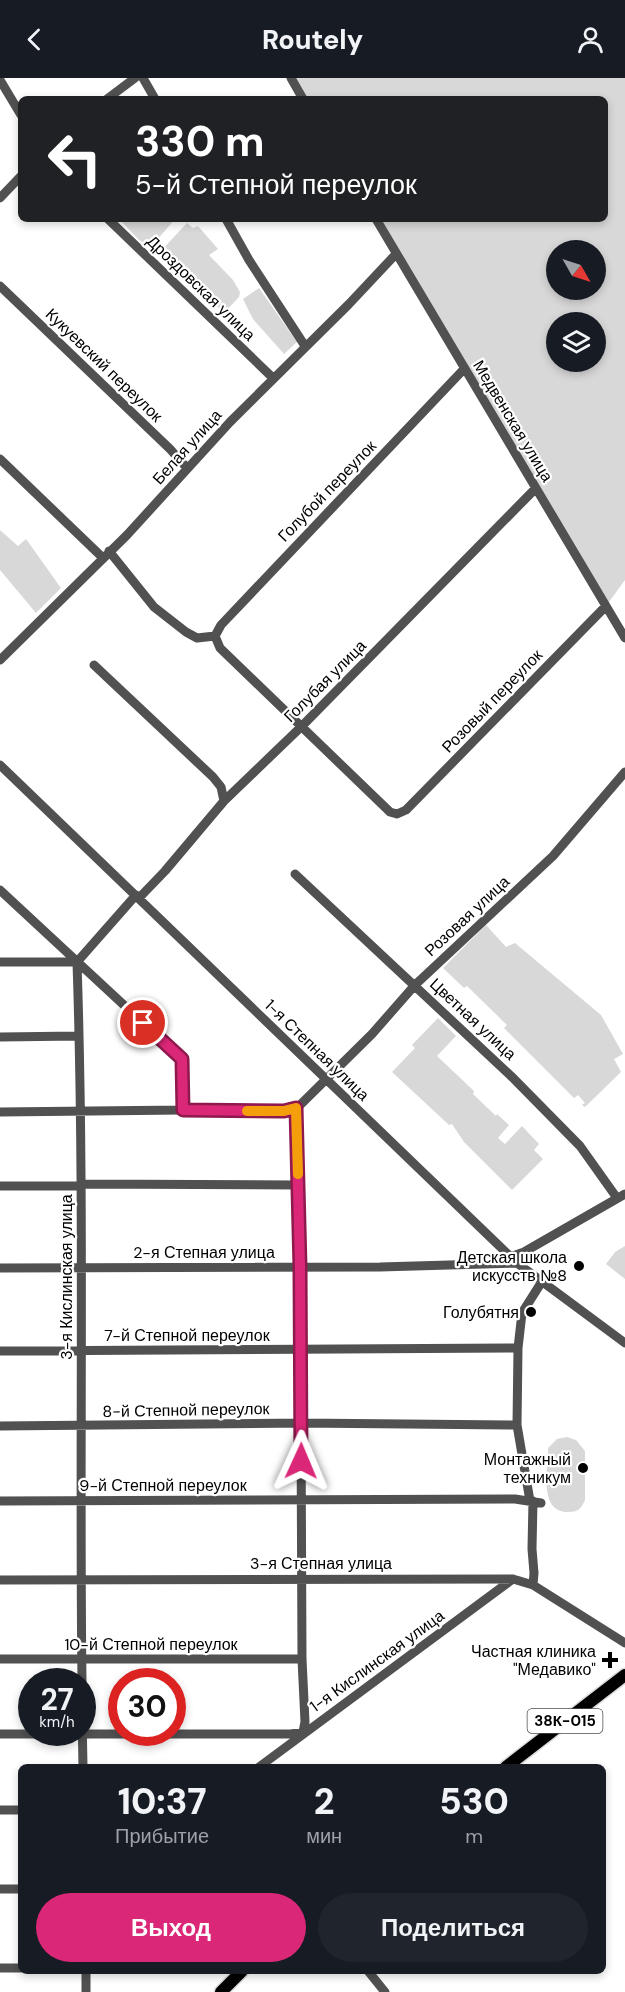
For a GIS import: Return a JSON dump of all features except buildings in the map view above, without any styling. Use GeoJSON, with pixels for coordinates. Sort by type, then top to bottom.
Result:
{"type":"FeatureCollection","features":[{"type":"Feature","properties":{"kind":"main road","name":"38К-015"},"geometry":{"type":"LineString","coordinates":[[510,1764],[625,1675]]}},
{"type":"Feature","properties":{"kind":"main road"},"geometry":{"type":"LineString","coordinates":[[221,1992],[239,1974]]}},
{"type":"Feature","properties":{"kind":"street"},"geometry":{"type":"LineString","coordinates":[[111,96],[135,78]]}},
{"type":"Feature","properties":{"kind":"street"},"geometry":{"type":"LineString","coordinates":[[143,78],[153,96]]}},
{"type":"Feature","properties":{"kind":"street"},"geometry":{"type":"LineString","coordinates":[[291,78],[301,96]]}},
{"type":"Feature","properties":{"kind":"street"},"geometry":{"type":"LineString","coordinates":[[0,80],[18,110]]}},
{"type":"Feature","properties":{"kind":"street"},"geometry":{"type":"LineString","coordinates":[[0,198],[18,179]]}},
{"type":"Feature","properties":{"kind":"street","name":"Дроздовская улица"},"geometry":{"type":"LineString","coordinates":[[111,222],[273,378]]}},
{"type":"Feature","properties":{"kind":"street"},"geometry":{"type":"LineString","coordinates":[[228,222],[249,260],[305,346]]}},
{"type":"Feature","properties":{"kind":"street","name":"Медвенская улица"},"geometry":{"type":"LineString","coordinates":[[378,222],[625,638]]}},
{"type":"Feature","properties":{"kind":"street","name":"Белая улица"},"geometry":{"type":"LineString","coordinates":[[0,660],[145,515],[273,378],[349,304],[396,254]]}},
{"type":"Feature","properties":{"kind":"street","name":"Кукуевский переулок"},"geometry":{"type":"LineString","coordinates":[[0,286],[187,468]]}},
{"type":"Feature","properties":{"kind":"street","name":"Голубой переулок"},"geometry":{"type":"LineString","coordinates":[[215,636],[221,625],[464,369]]}},
{"type":"Feature","properties":{"kind":"street"},"geometry":{"type":"LineString","coordinates":[[0,459],[106,554],[154,607],[197,638],[215,636],[220,648],[303,726]]}},
{"type":"Feature","properties":{"kind":"street","name":"Голубая улица"},"geometry":{"type":"LineString","coordinates":[[137,897],[165,871],[224,801],[303,726],[536,488]]}},
{"type":"Feature","properties":{"kind":"street","name":"Розовый переулок"},"geometry":{"type":"LineString","coordinates":[[303,726],[390,812],[397,814],[406,810],[606,606]]}},
{"type":"Feature","properties":{"kind":"street"},"geometry":{"type":"LineString","coordinates":[[94,665],[213,777],[221,787],[224,801]]}},
{"type":"Feature","properties":{"kind":"street","name":"1-я Степная улица"},"geometry":{"type":"LineString","coordinates":[[0,765],[513,1260],[541,1283],[625,1343]]}},
{"type":"Feature","properties":{"kind":"street","name":"Розовая улица"},"geometry":{"type":"LineString","coordinates":[[296,1108],[372,1034],[415,985],[553,856],[625,772]]}},
{"type":"Feature","properties":{"kind":"street","name":"Цветная улица"},"geometry":{"type":"LineString","coordinates":[[295,874],[511,1076],[580,1146],[621,1196]]}},
{"type":"Feature","properties":{"kind":"street"},"geometry":{"type":"LineString","coordinates":[[0,890],[182,1059],[183,1110]]}},
{"type":"Feature","properties":{"kind":"street"},"geometry":{"type":"LineString","coordinates":[[0,962],[77,962],[137,897]]}},
{"type":"Feature","properties":{"kind":"street","name":"3-я Кислинская улица"},"geometry":{"type":"LineString","coordinates":[[77,962],[82,1268],[82,1668]]}},
{"type":"Feature","properties":{"kind":"street"},"geometry":{"type":"LineString","coordinates":[[0,1037],[80,1036]]}},
{"type":"Feature","properties":{"kind":"street"},"geometry":{"type":"LineString","coordinates":[[0,1112],[284,1111],[296,1108],[302,1423],[300,1499],[305,1722],[303,1732],[291,1734],[96,1734]]}},
{"type":"Feature","properties":{"kind":"street"},"geometry":{"type":"LineString","coordinates":[[0,1186],[298,1185]]}},
{"type":"Feature","properties":{"kind":"street"},"geometry":{"type":"LineString","coordinates":[[513,1260],[621,1196]]}},
{"type":"Feature","properties":{"kind":"street","name":"2-я Степная улица"},"geometry":{"type":"LineString","coordinates":[[0,1268],[461,1266],[513,1260]]}},
{"type":"Feature","properties":{"kind":"street"},"geometry":{"type":"LineString","coordinates":[[533,1585],[532,1549],[535,1502],[517,1425],[518,1348],[522,1312],[541,1283]]}},
{"type":"Feature","properties":{"kind":"street","name":"7-й Степной переулок"},"geometry":{"type":"LineString","coordinates":[[0,1351],[518,1348]]}},
{"type":"Feature","properties":{"kind":"street","name":"8-й Степной переулок"},"geometry":{"type":"LineString","coordinates":[[0,1426],[302,1423],[517,1425]]}},
{"type":"Feature","properties":{"kind":"street","name":"9-й Степной переулок"},"geometry":{"type":"LineString","coordinates":[[0,1501],[300,1499],[535,1502]]}},
{"type":"Feature","properties":{"kind":"street","name":"3-я Степная улица"},"geometry":{"type":"LineString","coordinates":[[0,1580],[513,1579],[533,1585],[625,1643]]}},
{"type":"Feature","properties":{"kind":"street","name":"1-я Кислинская улица"},"geometry":{"type":"LineString","coordinates":[[263,1764],[303,1732],[513,1579]]}},
{"type":"Feature","properties":{"kind":"street","name":"10-й Степной переулок"},"geometry":{"type":"LineString","coordinates":[[0,1659],[302,1659]]}},
{"type":"Feature","properties":{"kind":"street"},"geometry":{"type":"LineString","coordinates":[[0,1734],[18,1734]]}},
{"type":"Feature","properties":{"kind":"street"},"geometry":{"type":"LineString","coordinates":[[83,1746],[83,1764]]}},
{"type":"Feature","properties":{"kind":"street"},"geometry":{"type":"LineString","coordinates":[[0,1810],[18,1810]]}},
{"type":"Feature","properties":{"kind":"street"},"geometry":{"type":"LineString","coordinates":[[0,1889],[18,1889]]}},
{"type":"Feature","properties":{"kind":"street"},"geometry":{"type":"LineString","coordinates":[[0,1968],[18,1968]]}},
{"type":"Feature","properties":{"kind":"street"},"geometry":{"type":"LineString","coordinates":[[86,1974],[86,1992]]}},
{"type":"Feature","properties":{"kind":"street"},"geometry":{"type":"LineString","coordinates":[[370,1974],[385,1992]]}},
{"type":"Feature","properties":{"kind":"shaded area"},"geometry":{"type":"Polygon","coordinates":[[[293,78],[625,78],[625,580],[606,606],[378,222],[608,222],[608,96],[303,96],[293,78]]]}},
{"type":"Feature","properties":{"kind":"shaded area"},"geometry":{"type":"Polygon","coordinates":[[[122,222],[172,222],[151,247],[139,240],[122,222]]]}},
{"type":"Feature","properties":{"kind":"shaded area"},"geometry":{"type":"Polygon","coordinates":[[[187,223],[193,228],[198,226],[218,249],[209,255],[233,280],[240,292],[239,297],[224,313],[160,252],[187,223]]]}},
{"type":"Feature","properties":{"kind":"shaded area"},"geometry":{"type":"Polygon","coordinates":[[[259,288],[297,342],[284,354],[253,319],[243,299],[259,288]]]}},
{"type":"Feature","properties":{"kind":"shaded area"},"geometry":{"type":"Polygon","coordinates":[[[0,530],[18,546],[26,539],[61,588],[36,613],[0,570],[0,530]]]}},
{"type":"Feature","properties":{"kind":"shaded area"},"geometry":{"type":"Polygon","coordinates":[[[486,925],[506,947],[515,943],[601,1015],[623,1054],[614,1059],[621,1072],[585,1107],[582,1105],[585,1103],[578,1095],[574,1098],[504,1028],[507,1025],[467,986],[464,988],[443,968],[486,925]]]}},
{"type":"Feature","properties":{"kind":"shaded area"},"geometry":{"type":"Polygon","coordinates":[[[438,1018],[456,1036],[437,1056],[474,1091],[473,1094],[509,1125],[498,1138],[505,1144],[522,1126],[539,1144],[534,1150],[543,1159],[512,1190],[464,1142],[452,1124],[449,1125],[392,1072],[415,1048],[412,1045],[438,1018]]]}},
{"type":"Feature","properties":{"kind":"shaded area"},"geometry":{"type":"Polygon","coordinates":[[[625,1246],[625,1279],[606,1264],[615,1252],[625,1246]]]}},
{"type":"Feature","properties":{"kind":"shaded area"},"geometry":{"type":"Polygon","coordinates":[[[567,1437],[576,1440],[585,1451],[585,1500],[579,1509],[568,1512],[552,1505],[548,1497],[546,1477],[548,1448],[557,1439],[567,1437]]]}},
{"type":"Feature","properties":{"kind":"slow traffic"},"geometry":{"type":"LineString","coordinates":[[247,1111],[284,1111],[296,1108],[298,1174]]}},
{"type":"Feature","properties":{"kind":"place","name":"Детская школа искусств №8"},"geometry":{"type":"Point","coordinates":[579,1266]}},
{"type":"Feature","properties":{"kind":"place","name":"Голубятня"},"geometry":{"type":"Point","coordinates":[531,1312]}},
{"type":"Feature","properties":{"kind":"place","name":"Монтажный техникум"},"geometry":{"type":"Point","coordinates":[583,1468]}},
{"type":"Feature","properties":{"kind":"place","name":"Частная клиника \"Медавико\""},"geometry":{"type":"Point","coordinates":[610,1660]}},
{"type":"Feature","properties":{"kind":"route"},"geometry":{"type":"LineString","coordinates":[[143,1023],[182,1059],[183,1110],[284,1111],[296,1108],[301,1461]]}}]}
